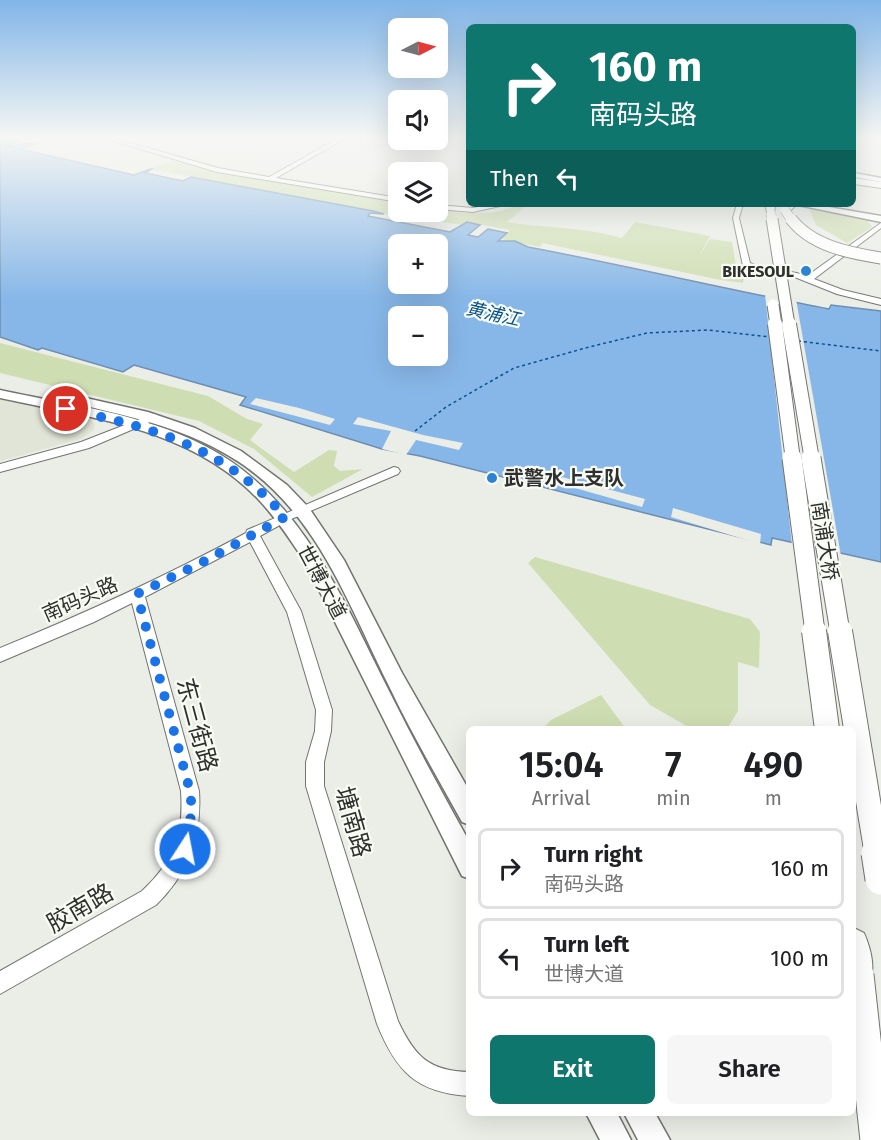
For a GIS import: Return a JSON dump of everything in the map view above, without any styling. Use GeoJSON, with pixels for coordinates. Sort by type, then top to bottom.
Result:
{"type":"FeatureCollection","features":[{"type":"Feature","properties":{"kind":"highway","name":"南浦大桥"},"geometry":{"type":"LineString","coordinates":[[759,207],[827,726]]}},
{"type":"Feature","properties":{"kind":"highway","name":"南浦大桥"},"geometry":{"type":"LineString","coordinates":[[788,207],[881,879]]}},
{"type":"Feature","properties":{"kind":"highway"},"geometry":{"type":"LineString","coordinates":[[789,207],[796,226],[815,238],[847,251],[881,255]]}},
{"type":"Feature","properties":{"kind":"highway"},"geometry":{"type":"LineString","coordinates":[[797,207],[800,220],[809,228],[837,242],[881,255]]}},
{"type":"Feature","properties":{"kind":"highway"},"geometry":{"type":"LineString","coordinates":[[856,961],[876,1140]]}},
{"type":"Feature","properties":{"kind":"main road"},"geometry":{"type":"LineString","coordinates":[[801,207],[881,219]]}},
{"type":"Feature","properties":{"kind":"main road","name":"世博大道"},"geometry":{"type":"LineString","coordinates":[[0,383],[178,424],[233,452],[260,470],[294,513],[334,557],[408,704],[466,807]]}},
{"type":"Feature","properties":{"kind":"main road","name":"世博大道"},"geometry":{"type":"LineString","coordinates":[[0,394],[137,425],[200,448],[230,465],[269,498],[294,513],[321,577],[466,859]]}},
{"type":"Feature","properties":{"kind":"main road"},"geometry":{"type":"LineString","coordinates":[[603,1116],[616,1140]]}},
{"type":"Feature","properties":{"kind":"street"},"geometry":{"type":"LineString","coordinates":[[351,192],[388,198]]}},
{"type":"Feature","properties":{"kind":"street"},"geometry":{"type":"LineString","coordinates":[[448,208],[473,210],[490,207]]}},
{"type":"Feature","properties":{"kind":"street"},"geometry":{"type":"LineString","coordinates":[[739,207],[736,218],[746,264],[755,269],[809,279],[840,292],[881,302]]}},
{"type":"Feature","properties":{"kind":"street"},"geometry":{"type":"LineString","coordinates":[[809,279],[881,225]]}},
{"type":"Feature","properties":{"kind":"street"},"geometry":{"type":"LineString","coordinates":[[809,279],[823,276],[881,233]]}},
{"type":"Feature","properties":{"kind":"street"},"geometry":{"type":"LineString","coordinates":[[0,468],[84,445],[153,417]]}},
{"type":"Feature","properties":{"kind":"street","name":"南码头路"},"geometry":{"type":"LineString","coordinates":[[0,655],[137,594],[203,562],[252,533],[294,513],[394,471]]}},
{"type":"Feature","properties":{"kind":"street","name":"塘南路"},"geometry":{"type":"LineString","coordinates":[[252,533],[294,611],[324,710],[323,731],[315,762],[315,786],[388,1024],[406,1059],[419,1072],[434,1080],[466,1084]]}},
{"type":"Feature","properties":{"kind":"street","name":"东三街路"},"geometry":{"type":"LineString","coordinates":[[137,594],[190,791],[190,829],[176,868]]}},
{"type":"Feature","properties":{"kind":"street","name":"胶南路"},"geometry":{"type":"LineString","coordinates":[[0,983],[149,898],[164,885],[176,868]]}},
{"type":"Feature","properties":{"kind":"street"},"geometry":{"type":"LineString","coordinates":[[859,1140],[881,1102],[881,1104]]}},
{"type":"Feature","properties":{"kind":"shaded area"},"geometry":{"type":"Polygon","coordinates":[[[0,399],[91,420],[95,425],[94,430],[81,439],[0,461],[0,399]]]}},
{"type":"Feature","properties":{"kind":"green space"},"geometry":{"type":"Polygon","coordinates":[[[271,192],[334,192],[388,201],[388,215],[271,192]]]}},
{"type":"Feature","properties":{"kind":"green space"},"geometry":{"type":"Polygon","coordinates":[[[513,207],[524,207],[507,222],[608,234],[622,238],[635,222],[710,236],[700,255],[710,239],[732,242],[738,278],[744,279],[743,283],[721,280],[542,243],[540,247],[501,239],[510,230],[467,222],[462,225],[441,222],[448,222],[448,210],[489,213],[513,207]]]}},
{"type":"Feature","properties":{"kind":"green space"},"geometry":{"type":"Polygon","coordinates":[[[809,209],[867,220],[872,227],[847,243],[816,225],[809,209]]]}},
{"type":"Feature","properties":{"kind":"green space"},"geometry":{"type":"Polygon","coordinates":[[[0,343],[208,396],[247,419],[263,424],[250,440],[294,472],[329,450],[337,451],[334,466],[340,471],[363,469],[312,497],[254,449],[199,421],[0,373],[0,343]]]}},
{"type":"Feature","properties":{"kind":"green space"},"geometry":{"type":"Polygon","coordinates":[[[535,557],[750,619],[760,632],[759,668],[738,662],[738,711],[729,726],[687,726],[650,705],[528,563],[535,557]]]}},
{"type":"Feature","properties":{"kind":"green space"},"geometry":{"type":"Polygon","coordinates":[[[601,695],[624,726],[546,726],[551,720],[601,695]]]}},
{"type":"Feature","properties":{"kind":"water","name":"黄浦江"},"geometry":{"type":"Polygon","coordinates":[[[0,192],[272,192],[373,211],[384,214],[370,213],[368,216],[388,220],[388,222],[450,232],[467,222],[480,225],[468,235],[478,237],[488,229],[507,233],[498,241],[515,241],[528,247],[829,309],[831,305],[881,311],[881,562],[772,538],[771,545],[420,456],[382,449],[240,405],[246,397],[134,365],[123,372],[42,348],[38,350],[0,337],[0,192]]]}},
{"type":"Feature","properties":{"kind":"pier"},"geometry":{"type":"Polygon","coordinates":[[[765,294],[796,299],[841,556],[792,545],[765,294]]]}},
{"type":"Feature","properties":{"kind":"pier"},"geometry":{"type":"Polygon","coordinates":[[[256,398],[335,419],[330,425],[250,404],[256,398]]]}},
{"type":"Feature","properties":{"kind":"pier"},"geometry":{"type":"Polygon","coordinates":[[[358,417],[423,435],[463,443],[459,450],[416,440],[406,455],[382,449],[391,431],[353,424],[358,417]]]}},
{"type":"Feature","properties":{"kind":"pier"},"geometry":{"type":"Polygon","coordinates":[[[562,477],[645,499],[642,507],[561,484],[562,477]]]}},
{"type":"Feature","properties":{"kind":"pier"},"geometry":{"type":"Polygon","coordinates":[[[673,508],[761,534],[760,544],[671,517],[673,508]]]}},
{"type":"Feature","properties":{"kind":"ferry route"},"geometry":{"type":"LineString","coordinates":[[415,431],[446,407],[514,368],[589,347],[647,333],[708,330],[770,337]]}},
{"type":"Feature","properties":{"kind":"ferry route"},"geometry":{"type":"LineString","coordinates":[[798,341],[881,351]]}},
{"type":"Feature","properties":{"kind":"place","name":"BIKESOUL"},"geometry":{"type":"Point","coordinates":[806,271]}},
{"type":"Feature","properties":{"kind":"place","name":"武警水上支队"},"geometry":{"type":"Point","coordinates":[492,478]}},
{"type":"Feature","properties":{"kind":"route"},"geometry":{"type":"LineString","coordinates":[[66,409],[137,425],[200,448],[230,465],[250,481],[285,517],[252,533],[203,562],[137,594],[190,791],[192,810],[185,849]]}}]}
